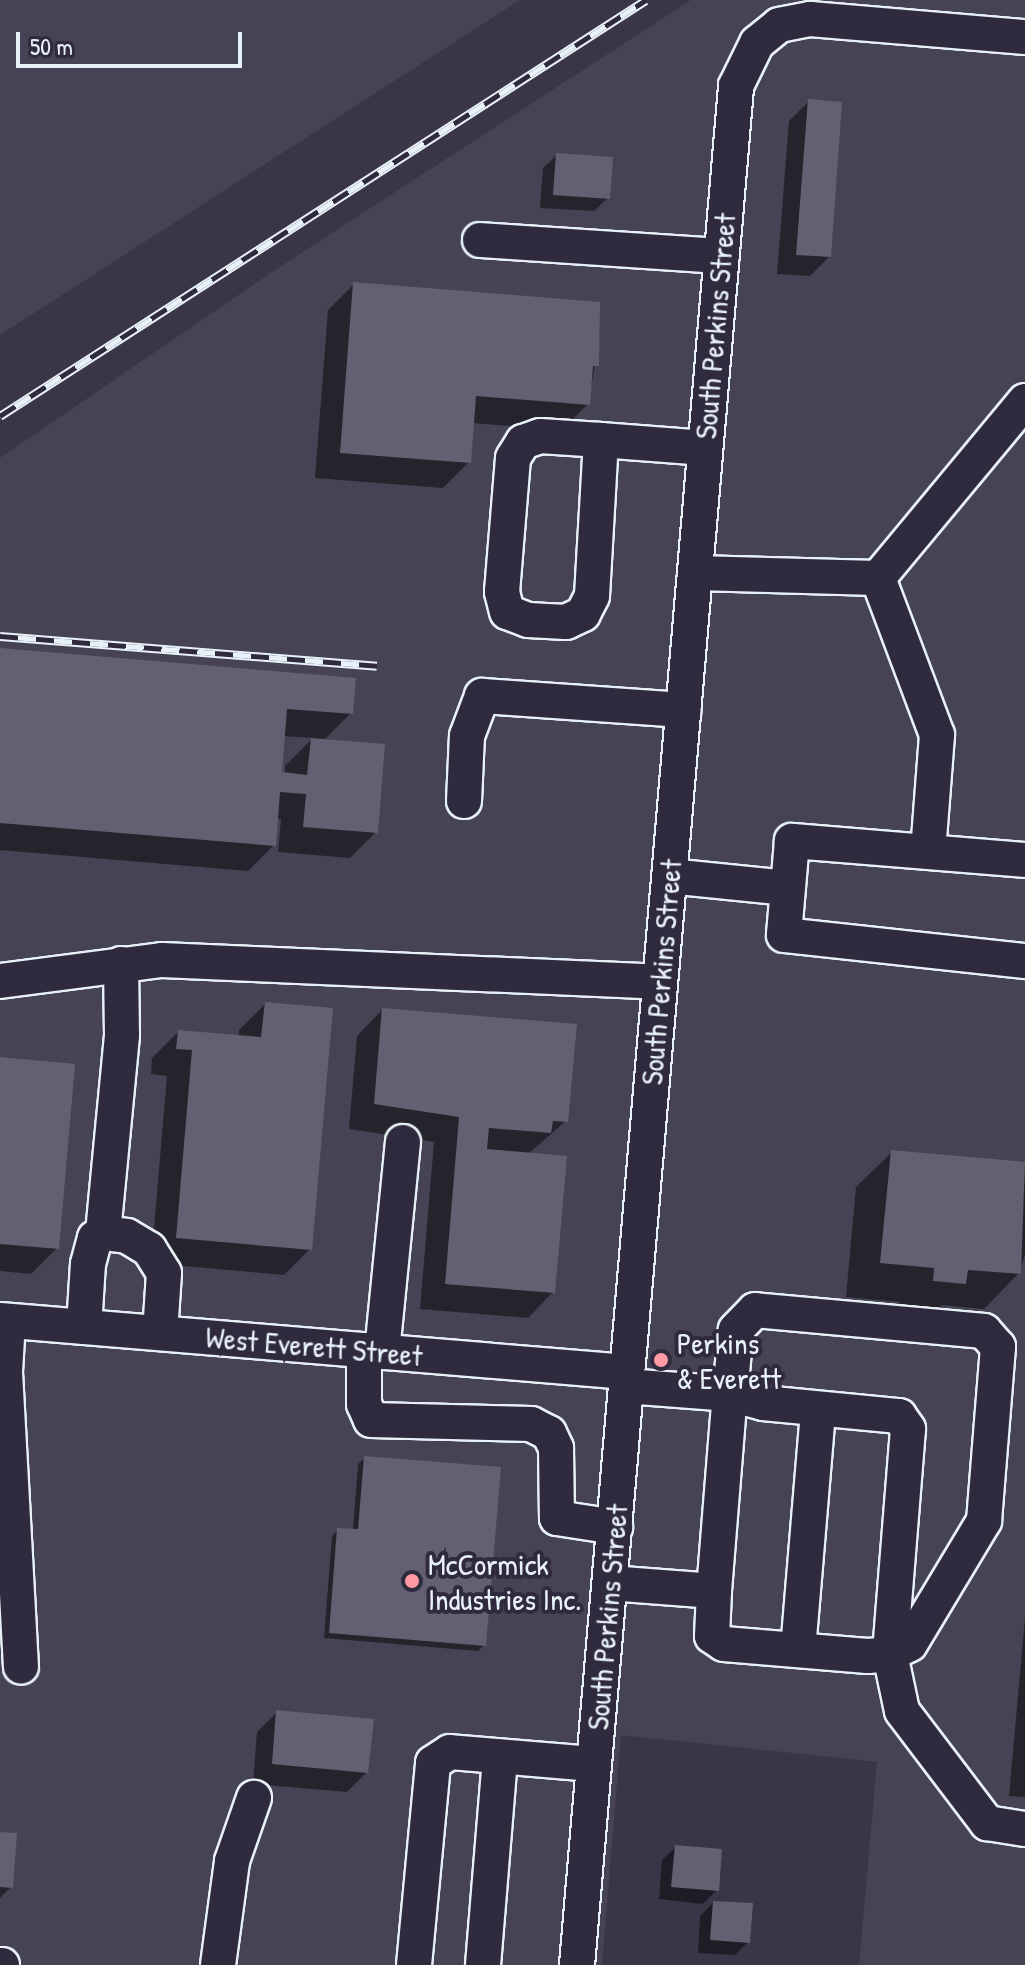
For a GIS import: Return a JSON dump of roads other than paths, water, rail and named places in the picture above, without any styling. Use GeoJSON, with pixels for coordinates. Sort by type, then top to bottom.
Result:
{"type":"FeatureCollection","features":[{"type":"Feature","properties":{"kind":"street","name":"South Perkins Street"},"geometry":{"type":"LineString","coordinates":[[577,1965],[721,256],[741,68],[757,43],[779,25],[810,19],[1025,37]]}},
{"type":"Feature","properties":{"kind":"street"},"geometry":{"type":"LineString","coordinates":[[480,240],[721,256]]}},
{"type":"Feature","properties":{"kind":"street"},"geometry":{"type":"LineString","coordinates":[[878,578],[1025,401]]}},
{"type":"Feature","properties":{"kind":"street"},"geometry":{"type":"LineString","coordinates":[[601,440],[592,596],[583,614],[566,622],[528,620],[507,612],[502,592],[513,458],[523,442],[540,436],[601,440],[705,448]]}},
{"type":"Feature","properties":{"kind":"street"},"geometry":{"type":"LineString","coordinates":[[695,573],[878,578]]}},
{"type":"Feature","properties":{"kind":"street"},"geometry":{"type":"LineString","coordinates":[[878,578],[937,735],[928,852]]}},
{"type":"Feature","properties":{"kind":"street"},"geometry":{"type":"LineString","coordinates":[[464,801],[467,736],[482,696],[684,710]]}},
{"type":"Feature","properties":{"kind":"street"},"geometry":{"type":"LineString","coordinates":[[1025,860],[792,841],[784,935],[1025,961]]}},
{"type":"Feature","properties":{"kind":"street"},"geometry":{"type":"LineString","coordinates":[[669,876],[787,888]]}},
{"type":"Feature","properties":{"kind":"street"},"geometry":{"type":"LineString","coordinates":[[0,981],[162,960],[660,982]]}},
{"type":"Feature","properties":{"kind":"street"},"geometry":{"type":"LineString","coordinates":[[103,1233],[122,1035],[121,964]]}},
{"type":"Feature","properties":{"kind":"street"},"geometry":{"type":"LineString","coordinates":[[403,1142],[364,1404],[371,1420],[531,1424],[549,1433],[556,1448],[557,1518],[615,1527]]}},
{"type":"Feature","properties":{"kind":"street"},"geometry":{"type":"LineString","coordinates":[[84,1327],[88,1264],[95,1238],[103,1233],[127,1236],[149,1249],[164,1273],[160,1333]]}},
{"type":"Feature","properties":{"kind":"street"},"geometry":{"type":"LineString","coordinates":[[755,1310],[984,1331],[998,1347],[984,1521],[910,1644],[890,1654],[724,1644],[712,1636],[730,1394],[736,1330],[755,1310]]}},
{"type":"Feature","properties":{"kind":"street"},"geometry":{"type":"LineString","coordinates":[[4,1321],[21,1667]]}},
{"type":"Feature","properties":{"kind":"street","name":"West Everett Street"},"geometry":{"type":"LineString","coordinates":[[4,1321],[373,1351],[627,1379],[818,1410],[899,1416],[908,1429],[890,1654]]}},
{"type":"Feature","properties":{"kind":"street"},"geometry":{"type":"LineString","coordinates":[[798,1650],[818,1410]]}},
{"type":"Feature","properties":{"kind":"street"},"geometry":{"type":"LineString","coordinates":[[610,1583],[714,1591]]}},
{"type":"Feature","properties":{"kind":"street"},"geometry":{"type":"LineString","coordinates":[[890,1654],[902,1711],[941,1757],[965,1799],[987,1823],[1025,1829]]}},
{"type":"Feature","properties":{"kind":"street"},"geometry":{"type":"LineString","coordinates":[[414,1965],[433,1763],[450,1752],[594,1764]]}},
{"type":"Feature","properties":{"kind":"street"},"geometry":{"type":"LineString","coordinates":[[483,1965],[500,1757]]}},
{"type":"Feature","properties":{"kind":"street"},"geometry":{"type":"LineString","coordinates":[[218,1965],[232,1861],[254,1798]]}},
{"type":"Feature","properties":{"kind":"railway"},"geometry":{"type":"LineString","coordinates":[[0,416],[646,0]]}},
{"type":"Feature","properties":{"kind":"railway"},"geometry":{"type":"LineString","coordinates":[[0,636],[377,666]]}},
{"type":"Feature","properties":{"kind":"place","name":"Perkins & Everett"},"geometry":{"type":"Point","coordinates":[661,1360]}},
{"type":"Feature","properties":{"kind":"place","name":"McCormick Industries Inc."},"geometry":{"type":"Point","coordinates":[412,1581]}}]}
